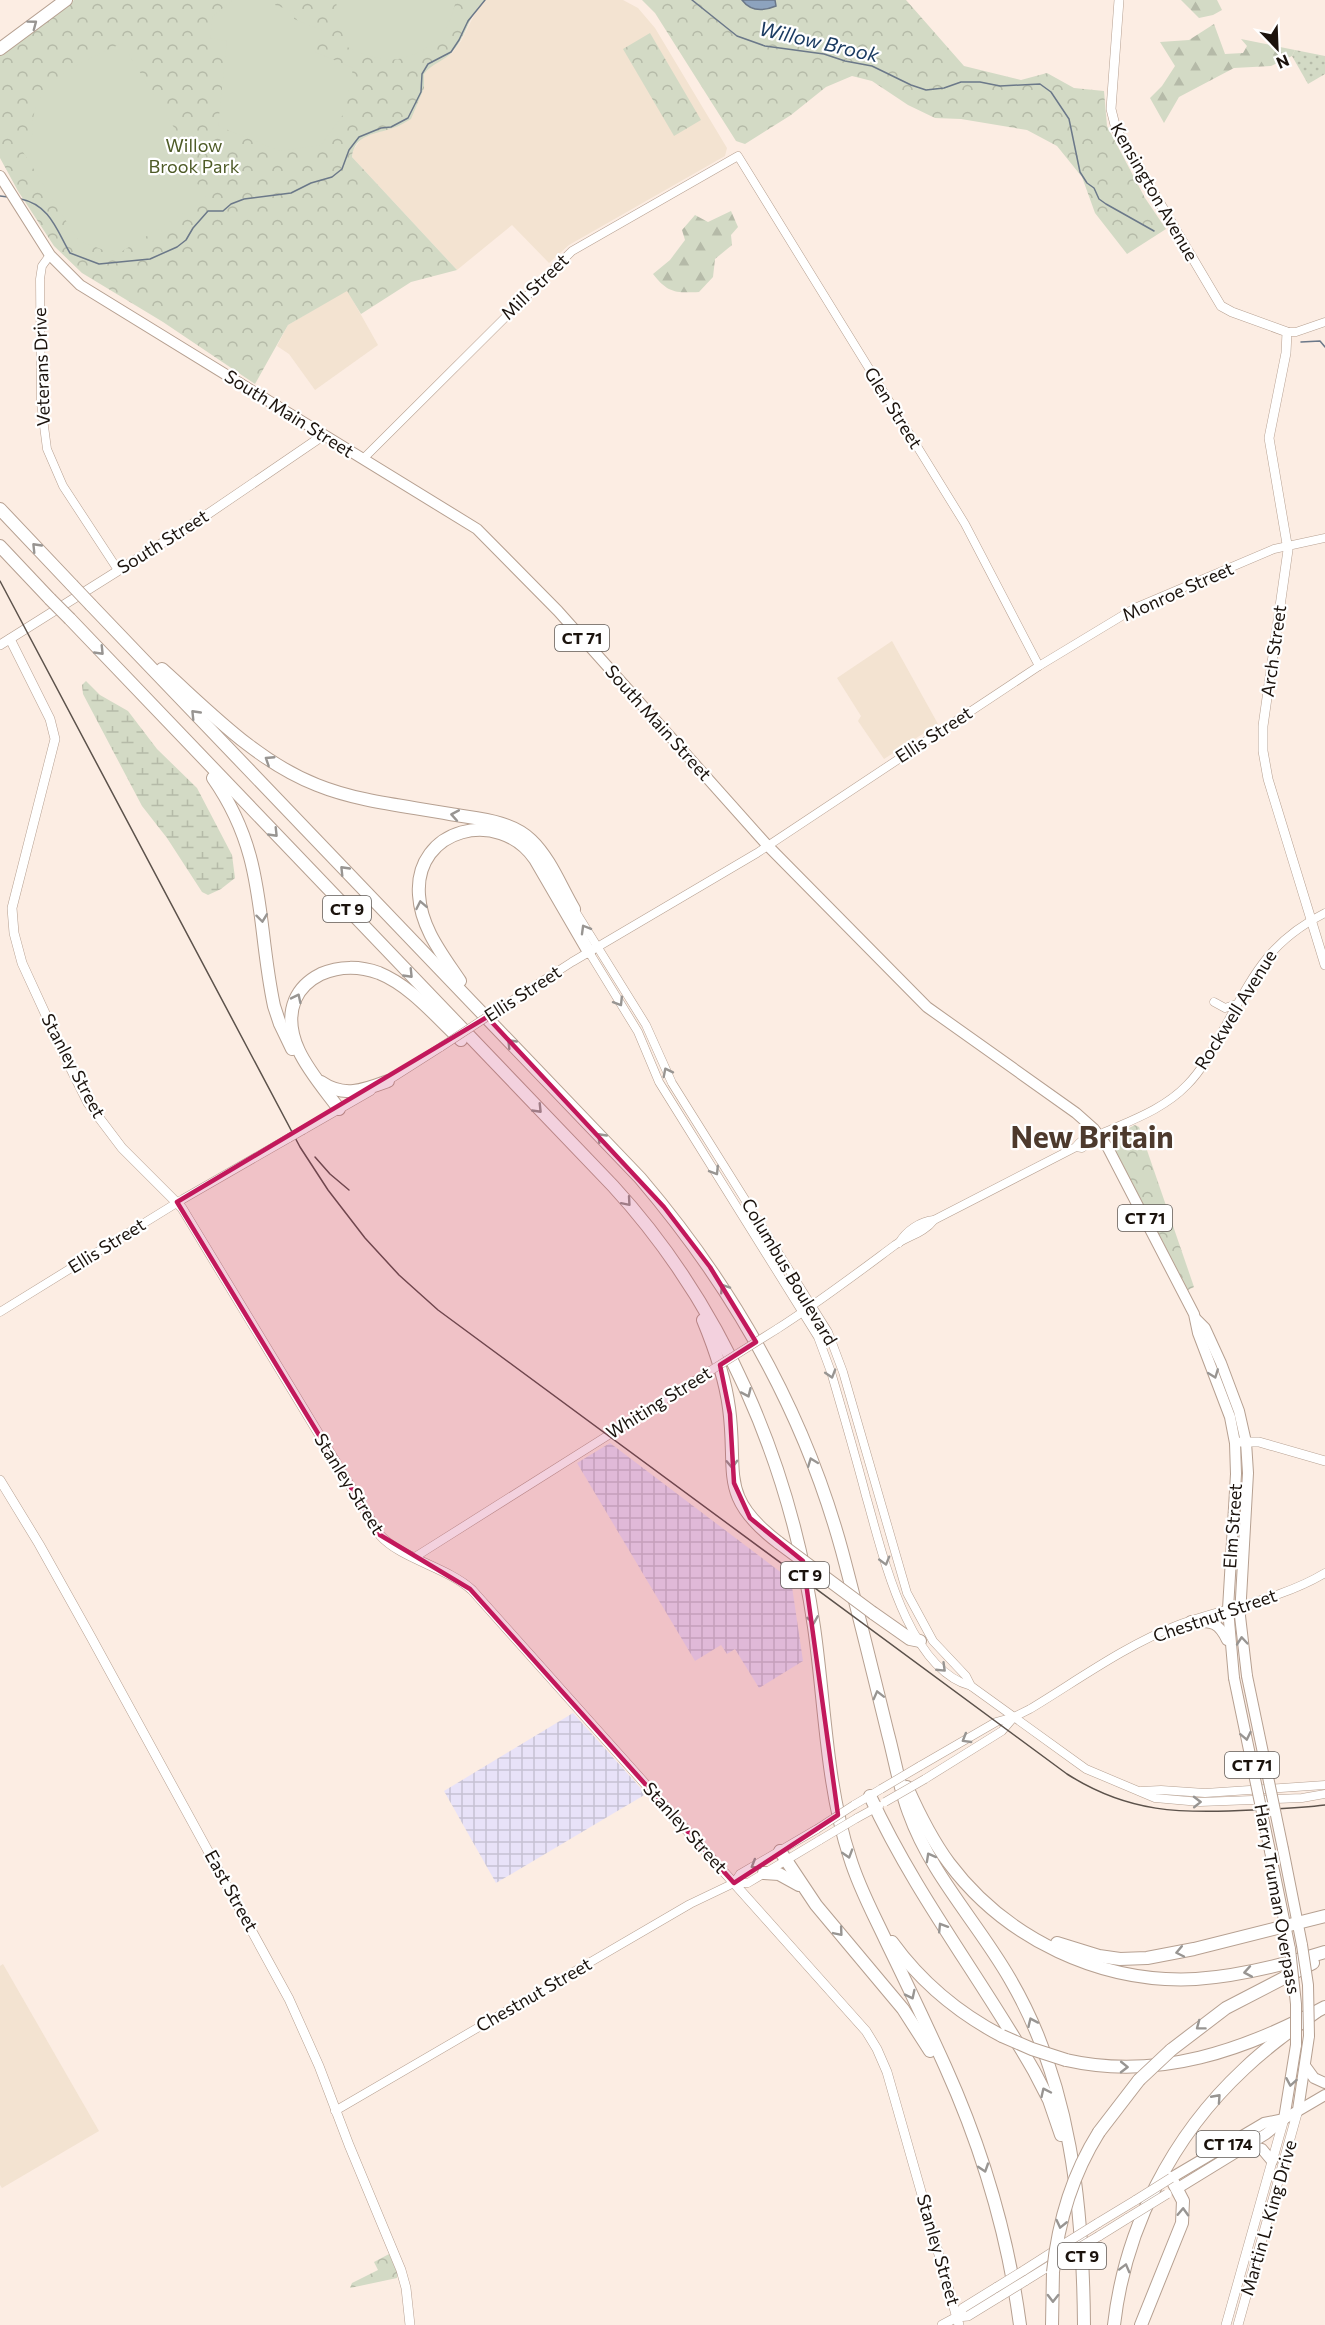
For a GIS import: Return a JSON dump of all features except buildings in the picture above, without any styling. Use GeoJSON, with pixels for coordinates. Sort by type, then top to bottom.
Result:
{"type":"FeatureCollection","features":[{"type":"Feature","properties":{"kind":"highway"},"geometry":{"type":"LineString","coordinates":[[0,49],[66,0]]}},
{"type":"Feature","properties":{"kind":"highway","name":"CT 9"},"geometry":{"type":"LineString","coordinates":[[0,510],[632,1169],[710,1267],[753,1336],[793,1417],[832,1517],[905,1803],[918,1836],[941,1876],[1010,1979],[1041,2041],[1064,2114],[1076,2188],[1083,2270],[1084,2325]]}},
{"type":"Feature","properties":{"kind":"highway","name":"CT 9"},"geometry":{"type":"LineString","coordinates":[[0,546],[623,1197],[661,1244],[713,1324],[746,1390],[770,1450],[791,1515],[812,1612],[838,1812],[853,1868],[945,2066],[970,2128],[1001,2228],[1020,2325]]}},
{"type":"Feature","properties":{"kind":"highway"},"geometry":{"type":"LineString","coordinates":[[121,636],[141,650],[252,748],[272,763],[303,779],[353,796],[491,821],[515,828],[540,850],[574,909]]}},
{"type":"Feature","properties":{"kind":"highway"},"geometry":{"type":"LineString","coordinates":[[190,745],[225,796],[248,845],[259,889],[275,1010],[289,1043],[300,1054],[339,1109]]}},
{"type":"Feature","properties":{"kind":"highway"},"geometry":{"type":"LineString","coordinates":[[475,1005],[434,942],[425,922],[419,898],[420,879],[428,859],[439,846],[454,835],[472,830],[489,829],[511,836],[525,846],[593,950]]}},
{"type":"Feature","properties":{"kind":"highway"},"geometry":{"type":"LineString","coordinates":[[300,1054],[291,1022],[292,1008],[299,992],[319,975],[334,970],[356,968],[380,974],[403,987],[483,1061],[504,1074]]}},
{"type":"Feature","properties":{"kind":"highway"},"geometry":{"type":"LineString","coordinates":[[318,1080],[333,1089],[348,1092],[388,1081]]}},
{"type":"Feature","properties":{"kind":"highway"},"geometry":{"type":"LineString","coordinates":[[690,1286],[724,1378],[730,1414],[732,1473],[736,1493],[750,1518],[778,1543],[908,1638],[925,1639]]}},
{"type":"Feature","properties":{"kind":"highway"},"geometry":{"type":"LineString","coordinates":[[893,1751],[933,1839],[973,1890],[1013,1925],[1041,1942],[1086,1963],[1124,1974],[1159,1978],[1212,1978],[1267,1968],[1325,1952]]}},
{"type":"Feature","properties":{"kind":"highway"},"geometry":{"type":"LineString","coordinates":[[878,1799],[895,1848],[930,1908],[1021,2048],[1040,2082],[1057,2123],[1076,2188]]}},
{"type":"Feature","properties":{"kind":"highway"},"geometry":{"type":"LineString","coordinates":[[783,1856],[805,1890],[909,2017],[934,2056],[970,2128]]}},
{"type":"Feature","properties":{"kind":"highway"},"geometry":{"type":"LineString","coordinates":[[764,1873],[784,1876],[805,1890]]}},
{"type":"Feature","properties":{"kind":"highway"},"geometry":{"type":"LineString","coordinates":[[973,1890],[1018,1922],[1045,1937],[1074,1949],[1114,1958],[1138,1959],[1167,1955],[1325,1916]]}},
{"type":"Feature","properties":{"kind":"highway"},"geometry":{"type":"LineString","coordinates":[[873,1913],[898,1950],[925,1982],[961,2012],[1002,2036],[1066,2060],[1125,2067],[1186,2062],[1231,2049],[1320,2010]]}},
{"type":"Feature","properties":{"kind":"highway"},"geometry":{"type":"LineString","coordinates":[[1052,2325],[1053,2272],[1058,2233],[1066,2202],[1078,2171],[1099,2132],[1139,2080],[1171,2050],[1226,2008],[1325,1957]]}},
{"type":"Feature","properties":{"kind":"highway"},"geometry":{"type":"LineString","coordinates":[[1114,2325],[1123,2277],[1133,2241],[1154,2190],[1176,2150],[1231,2082],[1260,2055],[1320,2010]]}},
{"type":"Feature","properties":{"kind":"highway"},"geometry":{"type":"LineString","coordinates":[[1141,2325],[1181,2226],[1184,2205],[1173,2183]]}},
{"type":"Feature","properties":{"kind":"main road","name":"Kensington Avenue"},"geometry":{"type":"LineString","coordinates":[[1119,0],[1111,102],[1112,119],[1221,306],[1230,312],[1287,332]]}},
{"type":"Feature","properties":{"kind":"main road","name":"South Main Street"},"geometry":{"type":"LineString","coordinates":[[5,184],[50,255],[62,269],[86,289],[468,523],[484,536],[558,611],[767,845],[935,1014],[1076,1113],[1099,1135]]}},
{"type":"Feature","properties":{"kind":"main road","name":"Arch Street"},"geometry":{"type":"LineString","coordinates":[[1287,332],[1286,353],[1269,438],[1288,545],[1263,726],[1263,747],[1269,783],[1325,965]]}},
{"type":"Feature","properties":{"kind":"main road","name":"South Street"},"geometry":{"type":"LineString","coordinates":[[0,645],[202,518],[318,439],[322,434]]}},
{"type":"Feature","properties":{"kind":"main road","name":"Stanley Street"},"geometry":{"type":"LineString","coordinates":[[9,639],[50,719],[55,739],[14,900],[13,925],[18,954],[66,1061],[88,1103],[122,1148],[177,1202],[374,1526],[387,1542],[456,1579],[473,1591],[862,2027],[877,2049],[888,2077],[958,2321]]}},
{"type":"Feature","properties":{"kind":"main road","name":"CT 71"},"geometry":{"type":"LineString","coordinates":[[1099,1135],[1115,1161],[1205,1338],[1230,1402],[1241,1442]]}},
{"type":"Feature","properties":{"kind":"main road"},"geometry":{"type":"LineString","coordinates":[[1241,1442],[1262,1442],[1325,1461]]}},
{"type":"Feature","properties":{"kind":"main road","name":"Elm Street"},"geometry":{"type":"LineString","coordinates":[[1228,1609],[1241,1442]]}},
{"type":"Feature","properties":{"kind":"main road","name":"Elm Street"},"geometry":{"type":"LineString","coordinates":[[1240,1606],[1248,1465],[1241,1442]]}},
{"type":"Feature","properties":{"kind":"main road","name":"East Street"},"geometry":{"type":"LineString","coordinates":[[0,1480],[92,1637],[276,1975],[310,2044],[401,2270],[410,2325]]}},
{"type":"Feature","properties":{"kind":"main road"},"geometry":{"type":"LineString","coordinates":[[1236,1487],[1246,1505]]}},
{"type":"Feature","properties":{"kind":"main road","name":"Harry Truman Overpass"},"geometry":{"type":"LineString","coordinates":[[1240,1606],[1241,1638],[1247,1676],[1283,1849],[1292,1925],[1290,1949],[1296,2004],[1296,2045],[1284,2119]]}},
{"type":"Feature","properties":{"kind":"main road","name":"Harry Truman Overpass"},"geometry":{"type":"LineString","coordinates":[[1228,1609],[1234,1678],[1270,1851],[1292,1925],[1302,1946],[1309,1997],[1309,2036],[1299,2110]]}},
{"type":"Feature","properties":{"kind":"main road"},"geometry":{"type":"LineString","coordinates":[[1191,1621],[1218,1625],[1230,1645]]}},
{"type":"Feature","properties":{"kind":"main road"},"geometry":{"type":"LineString","coordinates":[[1306,2067],[1316,2079],[1325,2083]]}},
{"type":"Feature","properties":{"kind":"main road"},"geometry":{"type":"LineString","coordinates":[[1299,2110],[1325,2094]]}},
{"type":"Feature","properties":{"kind":"main road","name":"CT 174"},"geometry":{"type":"LineString","coordinates":[[1024,2276],[1066,2243],[1136,2200],[1248,2145],[1299,2110]]}},
{"type":"Feature","properties":{"kind":"main road","name":"Martin L. King Drive"},"geometry":{"type":"LineString","coordinates":[[1238,2325],[1299,2110]]}},
{"type":"Feature","properties":{"kind":"main road","name":"CT 174"},"geometry":{"type":"LineString","coordinates":[[942,2325],[968,2316],[998,2292],[1024,2276],[1067,2255],[1128,2218],[1173,2183],[1264,2123],[1284,2119]]}},
{"type":"Feature","properties":{"kind":"main road","name":"Martin L. King Drive"},"geometry":{"type":"LineString","coordinates":[[1226,2325],[1284,2119]]}},
{"type":"Feature","properties":{"kind":"main road"},"geometry":{"type":"LineString","coordinates":[[1248,2145],[1262,2149],[1272,2161]]}},
{"type":"Feature","properties":{"kind":"street","name":"Mill Street"},"geometry":{"type":"LineString","coordinates":[[363,459],[572,251],[738,156]]}},
{"type":"Feature","properties":{"kind":"street","name":"Glen Street"},"geometry":{"type":"LineString","coordinates":[[738,156],[965,524],[1039,666]]}},
{"type":"Feature","properties":{"kind":"street","name":"Veterans Drive"},"geometry":{"type":"LineString","coordinates":[[50,255],[42,266],[40,279],[41,395],[45,439],[50,459],[63,486],[118,570]]}},
{"type":"Feature","properties":{"kind":"street"},"geometry":{"type":"LineString","coordinates":[[1287,332],[1296,332],[1325,322]]}},
{"type":"Feature","properties":{"kind":"street","name":"Monroe Street"},"geometry":{"type":"LineString","coordinates":[[1039,666],[1135,608],[1288,545],[1325,538]]}},
{"type":"Feature","properties":{"kind":"street","name":"Ellis Street"},"geometry":{"type":"LineString","coordinates":[[0,1312],[177,1202],[388,1081],[593,950],[767,845],[1039,666]]}},
{"type":"Feature","properties":{"kind":"street","name":"Columbus Boulevard"},"geometry":{"type":"LineString","coordinates":[[574,909],[593,950],[634,1026],[654,1072],[820,1343],[829,1365],[894,1591],[902,1610],[925,1639]]}},
{"type":"Feature","properties":{"kind":"street","name":"Rockwell Avenue"},"geometry":{"type":"LineString","coordinates":[[1099,1135],[1156,1108],[1184,1088],[1208,1059],[1252,979],[1269,954],[1291,933],[1325,913]]}},
{"type":"Feature","properties":{"kind":"street","name":"Columbus Boulevard"},"geometry":{"type":"LineString","coordinates":[[593,950],[646,1025],[664,1069],[813,1306],[837,1354],[904,1584],[935,1660],[960,1683],[971,1686],[1090,1771],[1164,1800],[1181,1802],[1293,1798],[1325,1794]]}},
{"type":"Feature","properties":{"kind":"street"},"geometry":{"type":"LineString","coordinates":[[1214,1002],[1226,1008],[1239,1003]]}},
{"type":"Feature","properties":{"kind":"street"},"geometry":{"type":"LineString","coordinates":[[676,1110],[686,1104]]}},
{"type":"Feature","properties":{"kind":"street","name":"Whiting Street"},"geometry":{"type":"LineString","coordinates":[[415,1557],[813,1306],[899,1243],[903,1235],[926,1221],[934,1220],[1076,1147],[1082,1140],[1099,1135]]}},
{"type":"Feature","properties":{"kind":"street","name":"Chestnut Street"},"geometry":{"type":"LineString","coordinates":[[734,1883],[740,1874],[820,1840],[857,1818],[920,1766],[996,1722],[1014,1717],[1144,1641],[1191,1621],[1290,1590],[1325,1573]]}},
{"type":"Feature","properties":{"kind":"street","name":"Chestnut Street"},"geometry":{"type":"LineString","coordinates":[[336,2111],[694,1901],[734,1883],[747,1883],[764,1873],[817,1829],[854,1805],[878,1799],[925,1779],[1002,1731],[1014,1717]]}},
{"type":"Feature","properties":{"kind":"street","name":"Columbus Boulevard"},"geometry":{"type":"LineString","coordinates":[[1140,1791],[1205,1793],[1325,1785]]}},
{"type":"Feature","properties":{"kind":"street"},"geometry":{"type":"LineString","coordinates":[[1288,1787],[1293,1798]]}},
{"type":"Feature","properties":{"kind":"highlighted area"},"geometry":{"type":"Polygon","coordinates":[[[487,1017],[664,1207],[710,1267],[756,1342],[720,1365],[730,1414],[734,1483],[750,1518],[803,1561],[838,1815],[734,1883],[470,1589],[380,1535],[177,1202],[487,1017]]]}},
{"type":"Feature","properties":{"kind":"shaded area"},"geometry":{"type":"Polygon","coordinates":[[[485,0],[623,0],[638,8],[655,28],[727,148],[725,156],[569,245],[549,263],[512,225],[457,270],[352,157],[353,150],[362,138],[392,128],[424,88],[423,74],[431,65],[452,53],[461,41],[479,5],[485,0]]]}},
{"type":"Feature","properties":{"kind":"shaded area"},"geometry":{"type":"Polygon","coordinates":[[[347,290],[378,345],[315,390],[289,354],[277,346],[288,325],[347,290]]]}},
{"type":"Feature","properties":{"kind":"shaded area"},"geometry":{"type":"Polygon","coordinates":[[[892,641],[938,724],[884,759],[858,721],[861,716],[837,678],[892,641]]]}},
{"type":"Feature","properties":{"kind":"shaded area"},"geometry":{"type":"Polygon","coordinates":[[[610,1443],[791,1580],[803,1661],[759,1688],[735,1649],[727,1654],[721,1645],[695,1661],[577,1463],[610,1443]]]}},
{"type":"Feature","properties":{"kind":"shaded area"},"geometry":{"type":"Polygon","coordinates":[[[573,1713],[646,1794],[496,1883],[444,1791],[573,1713]]]}},
{"type":"Feature","properties":{"kind":"shaded area"},"geometry":{"type":"Polygon","coordinates":[[[3,1964],[99,2131],[2,2188],[0,2185],[0,1966],[3,1964]]]}},
{"type":"Feature","properties":{"kind":"green space","name":"Willow Brook Park"},"geometry":{"type":"Polygon","coordinates":[[[74,0],[485,0],[475,11],[458,45],[424,74],[424,88],[411,119],[362,139],[354,149],[352,157],[457,270],[411,282],[361,314],[347,291],[288,325],[255,384],[163,322],[82,273],[54,246],[18,191],[0,158],[0,55],[74,0]]]}},
{"type":"Feature","properties":{"kind":"green space"},"geometry":{"type":"Polygon","coordinates":[[[233,0],[276,0],[275,5],[295,12],[294,19],[322,30],[315,52],[353,68],[345,112],[321,145],[280,151],[218,126],[227,41],[210,38],[213,16],[233,0]]]}},
{"type":"Feature","properties":{"kind":"green space"},"geometry":{"type":"Polygon","coordinates":[[[336,0],[456,0],[447,27],[434,42],[407,57],[388,60],[347,47],[338,20],[336,0]]]}},
{"type":"Feature","properties":{"kind":"green space"},"geometry":{"type":"Polygon","coordinates":[[[642,0],[906,0],[964,66],[1021,80],[1047,73],[1074,88],[1104,91],[1107,126],[1145,198],[1166,229],[1127,254],[1095,213],[1082,177],[1057,146],[1027,130],[961,119],[935,118],[908,105],[872,81],[852,76],[826,87],[791,115],[745,144],[736,141],[655,13],[642,0]]]}},
{"type":"Feature","properties":{"kind":"green space"},"geometry":{"type":"Polygon","coordinates":[[[1181,0],[1217,0],[1222,10],[1199,18],[1181,0]]]}},
{"type":"Feature","properties":{"kind":"green space"},"geometry":{"type":"Polygon","coordinates":[[[1214,24],[1225,54],[1243,53],[1247,46],[1241,39],[1295,50],[1292,56],[1271,66],[1234,68],[1179,97],[1164,123],[1150,98],[1162,86],[1175,66],[1160,42],[1189,40],[1214,24]]]}},
{"type":"Feature","properties":{"kind":"green space"},"geometry":{"type":"Polygon","coordinates":[[[650,33],[701,120],[674,136],[623,49],[650,33]]]}},
{"type":"Feature","properties":{"kind":"green space"},"geometry":{"type":"Polygon","coordinates":[[[122,43],[186,147],[177,153],[207,199],[116,255],[78,240],[18,144],[33,135],[34,116],[39,100],[48,87],[74,67],[122,43]]]}},
{"type":"Feature","properties":{"kind":"green space"},"geometry":{"type":"Polygon","coordinates":[[[1295,50],[1325,56],[1325,74],[1308,84],[1292,56],[1295,50]]]}},
{"type":"Feature","properties":{"kind":"green space"},"geometry":{"type":"Polygon","coordinates":[[[731,211],[738,227],[731,235],[732,245],[715,259],[713,277],[699,292],[673,290],[663,285],[653,274],[670,260],[685,240],[682,230],[695,215],[708,222],[731,211]]]}},
{"type":"Feature","properties":{"kind":"green space"},"geometry":{"type":"Polygon","coordinates":[[[86,681],[100,695],[128,711],[157,749],[197,788],[232,855],[235,878],[221,889],[208,895],[202,892],[167,838],[142,806],[83,694],[82,685],[86,681]]]}},
{"type":"Feature","properties":{"kind":"green space"},"geometry":{"type":"Polygon","coordinates":[[[1135,1125],[1139,1127],[1194,1287],[1188,1290],[1111,1142],[1113,1136],[1135,1125]]]}},
{"type":"Feature","properties":{"kind":"green space"},"geometry":{"type":"Polygon","coordinates":[[[389,2254],[398,2274],[397,2278],[350,2288],[352,2283],[378,2270],[374,2262],[389,2254]]]}},
{"type":"Feature","properties":{"kind":"water"},"geometry":{"type":"Polygon","coordinates":[[[742,0],[775,0],[776,6],[758,9],[749,7],[742,0]]]}},
{"type":"Feature","properties":{"kind":"waterway","name":"Willow Brook"},"geometry":{"type":"LineString","coordinates":[[21,199],[31,202],[46,213],[70,253],[99,264],[150,259],[177,247],[186,240],[208,211],[223,211],[231,204],[244,199],[291,193],[311,183],[332,177],[342,169],[349,150],[359,137],[381,128],[391,127],[408,118],[421,92],[422,74],[428,64],[451,52],[468,21],[485,0]]}},
{"type":"Feature","properties":{"kind":"waterway","name":"Willow Brook"},"geometry":{"type":"LineString","coordinates":[[692,0],[737,36],[765,46],[824,54],[872,66],[926,90],[944,88],[961,82],[980,82],[1000,86],[1040,84],[1051,92],[1069,119],[1080,172],[1087,183],[1094,188],[1099,199],[1154,231]]}},
{"type":"Feature","properties":{"kind":"waterway","name":"Willow Brook"},"geometry":{"type":"LineString","coordinates":[[0,196],[8,197]]}},
{"type":"Feature","properties":{"kind":"waterway","name":"Willow Brook"},"geometry":{"type":"LineString","coordinates":[[1301,342],[1320,341],[1325,347]]}},
{"type":"Feature","properties":{"kind":"railway"},"geometry":{"type":"LineString","coordinates":[[0,581],[300,1147],[328,1190],[365,1238],[399,1275],[438,1310],[1067,1774],[1112,1797],[1134,1804],[1178,1811],[1202,1812],[1325,1805]]}},
{"type":"Feature","properties":{"kind":"railway"},"geometry":{"type":"LineString","coordinates":[[315,1157],[349,1190]]}},
{"type":"Feature","properties":{"kind":"district","name":"New Britain"},"geometry":{"type":"Point","coordinates":[1092,1138]}}]}
